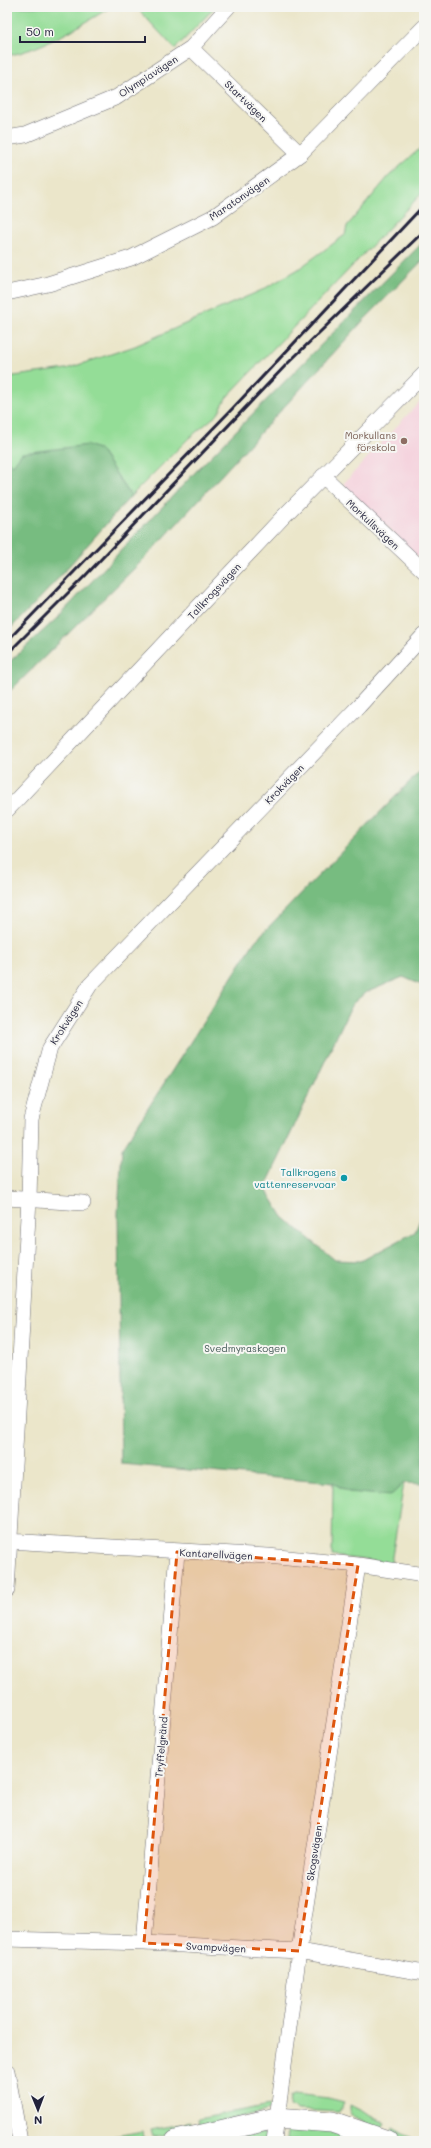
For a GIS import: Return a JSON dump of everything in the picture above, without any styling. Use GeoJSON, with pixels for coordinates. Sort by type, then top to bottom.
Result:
{"type":"FeatureCollection","features":[{"type":"Feature","properties":{"kind":"street","name":"Olympiavägen"},"geometry":{"type":"LineString","coordinates":[[7,138],[25,135],[117,97],[191,48],[228,7]]}},
{"type":"Feature","properties":{"kind":"street","name":"Maratonvägen"},"geometry":{"type":"LineString","coordinates":[[7,293],[48,284],[131,258],[213,217],[300,154],[424,27]]}},
{"type":"Feature","properties":{"kind":"street","name":"Startvägen"},"geometry":{"type":"LineString","coordinates":[[191,48],[300,154]]}},
{"type":"Feature","properties":{"kind":"street","name":"Tallkrogsvägen"},"geometry":{"type":"LineString","coordinates":[[7,810],[323,476],[424,374]]}},
{"type":"Feature","properties":{"kind":"street","name":"Morkullsvägen"},"geometry":{"type":"LineString","coordinates":[[323,476],[424,572]]}},
{"type":"Feature","properties":{"kind":"street","name":"Krokvägen"},"geometry":{"type":"LineString","coordinates":[[7,1590],[8,1541],[29,1199],[31,1119],[50,1048],[90,985],[353,712],[424,635]]}},
{"type":"Feature","properties":{"kind":"street"},"geometry":{"type":"LineString","coordinates":[[7,1198],[83,1202]]}},
{"type":"Feature","properties":{"kind":"street","name":"Kantarellvägen"},"geometry":{"type":"LineString","coordinates":[[8,1541],[177,1552],[268,1556],[358,1565],[424,1575]]}},
{"type":"Feature","properties":{"kind":"street","name":"Tryffelgränd"},"geometry":{"type":"LineString","coordinates":[[144,1943],[177,1552]]}},
{"type":"Feature","properties":{"kind":"street","name":"Skogsvägen"},"geometry":{"type":"LineString","coordinates":[[274,2141],[299,1951],[358,1565]]}},
{"type":"Feature","properties":{"kind":"street","name":"Svampvägen"},"geometry":{"type":"LineString","coordinates":[[7,1939],[144,1943],[299,1951],[424,1973]]}},
{"type":"Feature","properties":{"kind":"street"},"geometry":{"type":"LineString","coordinates":[[7,2072],[20,2141]]}},
{"type":"Feature","properties":{"kind":"street"},"geometry":{"type":"LineString","coordinates":[[176,2141],[276,2118],[332,2122],[386,2141]]}},
{"type":"Feature","properties":{"kind":"highlighted area"},"geometry":{"type":"Polygon","coordinates":[[[177,1552],[358,1565],[299,1951],[144,1943],[177,1552]]]}},
{"type":"Feature","properties":{"kind":"shaded area","name":"Morkullans förskola"},"geometry":{"type":"Polygon","coordinates":[[[424,397],[424,563],[343,484],[424,397]]]}},
{"type":"Feature","properties":{"kind":"green space"},"geometry":{"type":"Polygon","coordinates":[[[7,7],[111,7],[61,36],[35,48],[7,56],[7,7]]]}},
{"type":"Feature","properties":{"kind":"green space"},"geometry":{"type":"Polygon","coordinates":[[[136,7],[215,7],[175,49],[136,7]]]}},
{"type":"Feature","properties":{"kind":"green space"},"geometry":{"type":"Polygon","coordinates":[[[424,145],[424,191],[226,398],[218,414],[189,438],[131,496],[100,450],[13,465],[7,461],[7,377],[66,369],[135,346],[262,290],[297,270],[345,235],[347,226],[389,176],[424,145]]]}},
{"type":"Feature","properties":{"kind":"green space"},"geometry":{"type":"Polygon","coordinates":[[[424,241],[424,259],[362,322],[150,553],[7,694],[7,664],[56,619],[203,464],[424,241]]]}},
{"type":"Feature","properties":{"kind":"green space"},"geometry":{"type":"Polygon","coordinates":[[[88,445],[100,450],[131,496],[46,592],[7,632],[7,461],[13,465],[22,453],[88,445]]]}},
{"type":"Feature","properties":{"kind":"green space","name":"Svedmyraskogen"},"geometry":{"type":"Polygon","coordinates":[[[424,767],[424,986],[403,977],[365,993],[352,1004],[265,1188],[283,1217],[335,1260],[361,1261],[415,1232],[424,1210],[424,1484],[404,1483],[390,1496],[349,1492],[333,1483],[121,1464],[118,1213],[122,1149],[255,941],[424,767]]]}},
{"type":"Feature","properties":{"kind":"green space"},"geometry":{"type":"Polygon","coordinates":[[[333,1483],[349,1492],[404,1483],[391,1563],[332,1556],[333,1483]]]}},
{"type":"Feature","properties":{"kind":"green space"},"geometry":{"type":"Polygon","coordinates":[[[294,2094],[328,2098],[344,2102],[339,2112],[298,2110],[289,2106],[290,2096],[294,2094]]]}},
{"type":"Feature","properties":{"kind":"green space"},"geometry":{"type":"Polygon","coordinates":[[[270,2105],[269,2110],[200,2127],[198,2119],[270,2105]]]}},
{"type":"Feature","properties":{"kind":"green space"},"geometry":{"type":"Polygon","coordinates":[[[350,2105],[385,2123],[381,2129],[350,2115],[350,2105]]]}},
{"type":"Feature","properties":{"kind":"green space"},"geometry":{"type":"Polygon","coordinates":[[[191,2122],[190,2130],[153,2137],[151,2130],[191,2122]]]}},
{"type":"Feature","properties":{"kind":"green space"},"geometry":{"type":"Polygon","coordinates":[[[316,2127],[367,2141],[287,2141],[288,2128],[316,2127]]]}},
{"type":"Feature","properties":{"kind":"green space"},"geometry":{"type":"Polygon","coordinates":[[[393,2127],[417,2141],[403,2141],[391,2135],[393,2127]]]}},
{"type":"Feature","properties":{"kind":"green space"},"geometry":{"type":"Polygon","coordinates":[[[143,2131],[144,2138],[131,2141],[106,2141],[105,2138],[143,2131]]]}},
{"type":"Feature","properties":{"kind":"green space"},"geometry":{"type":"Polygon","coordinates":[[[262,2132],[268,2136],[267,2141],[219,2141],[262,2132]]]}},
{"type":"Feature","properties":{"kind":"railway"},"geometry":{"type":"LineString","coordinates":[[7,641],[232,409],[424,205]]}},
{"type":"Feature","properties":{"kind":"railway"},"geometry":{"type":"LineString","coordinates":[[7,654],[85,576],[287,364],[424,231]]}},
{"type":"Feature","properties":{"kind":"place","name":"Morkullans förskola"},"geometry":{"type":"Point","coordinates":[404,441]}},
{"type":"Feature","properties":{"kind":"place","name":"Tallkrogens vattenreservoar"},"geometry":{"type":"Point","coordinates":[344,1178]}}]}
